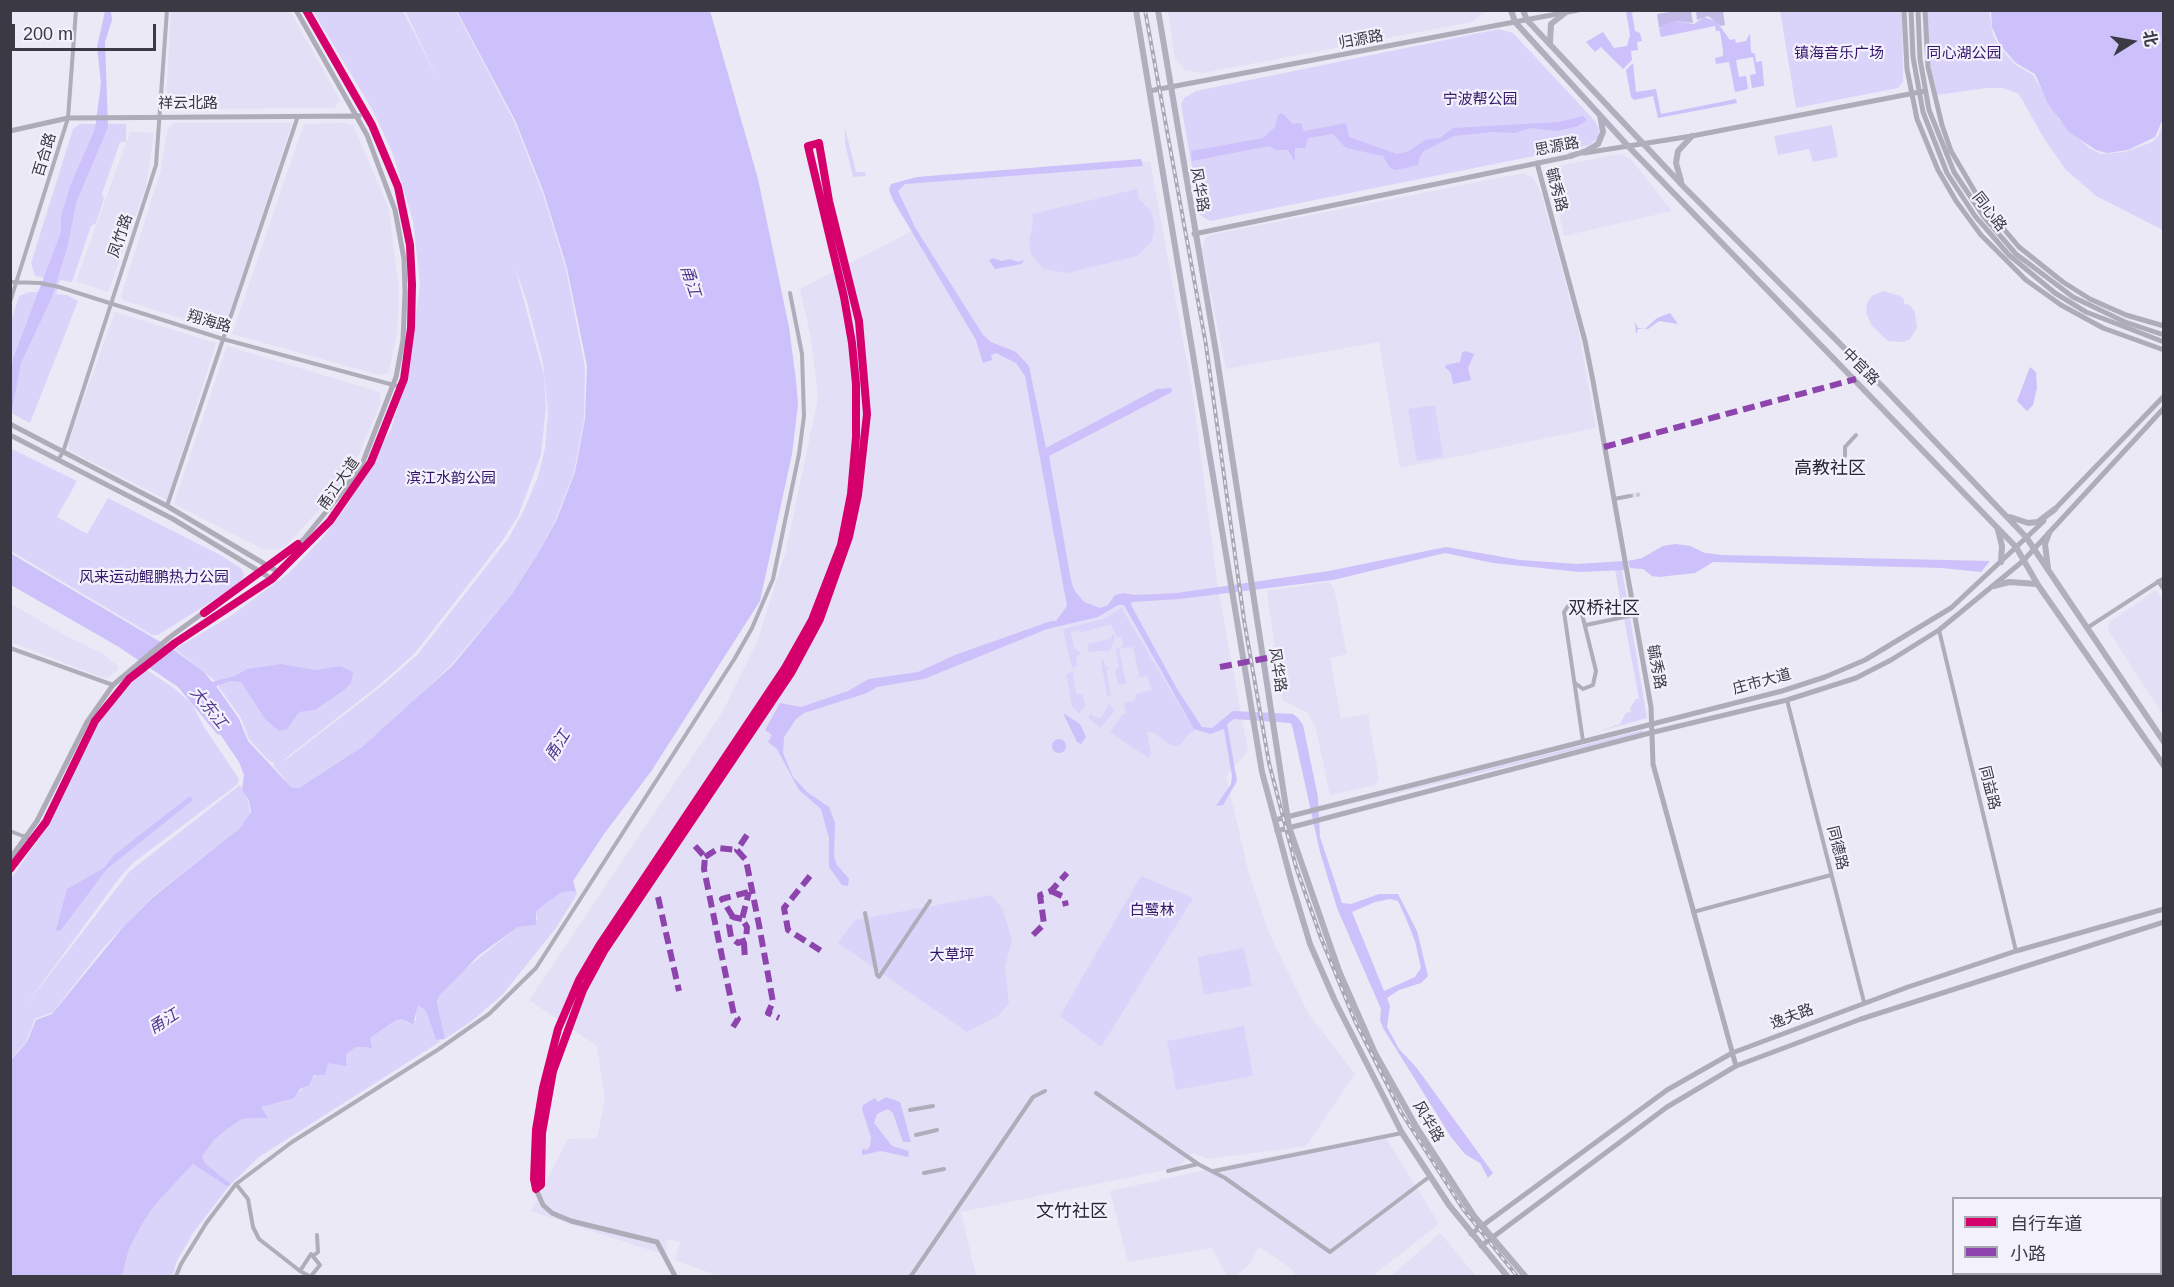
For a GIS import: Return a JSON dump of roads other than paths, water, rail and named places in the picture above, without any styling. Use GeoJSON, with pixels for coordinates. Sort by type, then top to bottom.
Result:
{"type":"FeatureCollection","features":[{"type":"Feature","properties":{"kind":"main road","name":"风华路"},"geometry":{"type":"LineString","coordinates":[[1136,10],[1262,772],[1310,944],[1362,1058],[1402,1133],[1429,1177],[1471,1234],[1507,1276]]}},
{"type":"Feature","properties":{"kind":"main road","name":"风华路"},"geometry":{"type":"LineString","coordinates":[[1158,10],[1194,234],[1216,352],[1289,827],[1339,971],[1375,1053],[1417,1128],[1482,1225],[1525,1276]]}},
{"type":"Feature","properties":{"kind":"main road","name":"中官路"},"geometry":{"type":"LineString","coordinates":[[1511,10],[1515,22],[1628,146],[2016,547],[2038,585],[2163,766]]}},
{"type":"Feature","properties":{"kind":"main road","name":"中官路"},"geometry":{"type":"LineString","coordinates":[[1523,10],[1527,20],[1684,188],[1885,389],[2026,537],[2163,742]]}},
{"type":"Feature","properties":{"kind":"main road"},"geometry":{"type":"LineString","coordinates":[[1550,42],[1551,24],[1566,13]]}},
{"type":"Feature","properties":{"kind":"main road"},"geometry":{"type":"LineString","coordinates":[[1570,156],[1598,144],[1602,136],[1600,115]]}},
{"type":"Feature","properties":{"kind":"main road"},"geometry":{"type":"LineString","coordinates":[[1684,188],[1676,163],[1678,151],[1692,136]]}},
{"type":"Feature","properties":{"kind":"main road"},"geometry":{"type":"LineString","coordinates":[[2004,514],[2028,523],[2038,522],[2055,509]]}},
{"type":"Feature","properties":{"kind":"main road"},"geometry":{"type":"LineString","coordinates":[[1996,526],[2002,546],[2001,562]]}},
{"type":"Feature","properties":{"kind":"main road"},"geometry":{"type":"LineString","coordinates":[[2049,533],[2045,544],[2049,572]]}},
{"type":"Feature","properties":{"kind":"main road"},"geometry":{"type":"LineString","coordinates":[[1994,586],[2009,582],[2038,585]]}},
{"type":"Feature","properties":{"kind":"street","name":"百合路"},"geometry":{"type":"LineString","coordinates":[[10,302],[19,281],[69,118],[76,10]]}},
{"type":"Feature","properties":{"kind":"street","name":"凤竹路"},"geometry":{"type":"LineString","coordinates":[[57,461],[63,452],[153,177],[160,116],[167,10]]}},
{"type":"Feature","properties":{"kind":"street","name":"甬江大道"},"geometry":{"type":"LineString","coordinates":[[10,869],[30,838],[87,722],[113,685],[170,637],[261,573],[303,540],[361,467],[393,385],[403,340],[404,259],[395,210],[367,135],[296,10]]}},
{"type":"Feature","properties":{"kind":"street","name":"甬江大道"},"geometry":{"type":"LineString","coordinates":[[10,859],[46,822],[95,721],[129,679],[175,643],[280,573],[330,521],[365,472],[400,387],[411,328],[410,245],[398,187],[366,116],[306,10]]}},
{"type":"Feature","properties":{"kind":"street","name":"归源路"},"geometry":{"type":"LineString","coordinates":[[1149,91],[1578,10]]}},
{"type":"Feature","properties":{"kind":"street"},"geometry":{"type":"LineString","coordinates":[[1904,10],[1904,42],[1911,94],[1928,148],[1946,185],[1981,235],[2007,262],[2066,309],[2103,328],[2163,349]]}},
{"type":"Feature","properties":{"kind":"street","name":"同心路"},"geometry":{"type":"LineString","coordinates":[[1911,10],[1918,92],[1930,135],[1947,173],[1975,216],[2009,255],[2037,281],[2070,303],[2163,342]]}},
{"type":"Feature","properties":{"kind":"street","name":"同心路"},"geometry":{"type":"LineString","coordinates":[[1918,10],[1920,59],[1932,119],[1954,172],[1984,217],[2016,254],[2073,297],[2125,322],[2163,335]]}},
{"type":"Feature","properties":{"kind":"street"},"geometry":{"type":"LineString","coordinates":[[1925,10],[1928,68],[1941,125],[1951,151],[1981,202],[2019,247],[2063,282],[2090,299],[2126,315],[2163,326]]}},
{"type":"Feature","properties":{"kind":"street","name":"思源路"},"geometry":{"type":"LineString","coordinates":[[1194,234],[1570,156],[1692,136],[1925,91]]}},
{"type":"Feature","properties":{"kind":"street"},"geometry":{"type":"LineString","coordinates":[[167,506],[298,116]]}},
{"type":"Feature","properties":{"kind":"street","name":"祥云北路"},"geometry":{"type":"LineString","coordinates":[[10,131],[69,118],[366,116]]}},
{"type":"Feature","properties":{"kind":"street"},"geometry":{"type":"LineString","coordinates":[[536,1189],[541,1185],[542,1133],[553,1071],[583,990],[604,951],[791,673],[820,619],[849,537],[858,495],[867,414],[859,321],[829,201],[819,143],[808,146],[844,297],[856,384],[856,437],[851,494],[840,545],[812,620],[785,668],[579,980],[558,1029],[543,1088],[536,1130],[534,1179],[536,1189],[543,1205],[552,1213],[571,1221],[657,1242],[675,1276]]}},
{"type":"Feature","properties":{"kind":"street","name":"毓秀路"},"geometry":{"type":"LineString","coordinates":[[1537,163],[1585,341],[1653,722],[1650,733],[1653,764],[1736,1066]]}},
{"type":"Feature","properties":{"kind":"street","name":"翔海路"},"geometry":{"type":"LineString","coordinates":[[10,282],[40,283],[59,287],[111,306],[223,339],[400,387]]}},
{"type":"Feature","properties":{"kind":"street"},"geometry":{"type":"LineString","coordinates":[[176,1276],[202,1230],[236,1184],[292,1142],[439,1049],[489,1014],[529,975],[735,658],[752,628],[773,579],[799,454],[804,416],[802,354],[790,293]]}},
{"type":"Feature","properties":{"kind":"street"},"geometry":{"type":"LineString","coordinates":[[2151,338],[2163,349]]}},
{"type":"Feature","properties":{"kind":"street","name":"庄市大道"},"geometry":{"type":"LineString","coordinates":[[1275,819],[1782,691],[1865,660],[1951,608],[2055,509],[2163,396]]}},
{"type":"Feature","properties":{"kind":"street","name":"庄市大道"},"geometry":{"type":"LineString","coordinates":[[1277,831],[1650,733],[1787,700],[1856,678],[1891,660],[1939,630],[2023,561],[2163,408]]}},
{"type":"Feature","properties":{"kind":"street"},"geometry":{"type":"LineString","coordinates":[[11,425],[167,506],[280,573]]}},
{"type":"Feature","properties":{"kind":"street"},"geometry":{"type":"LineString","coordinates":[[10,435],[173,519],[272,579]]}},
{"type":"Feature","properties":{"kind":"street"},"geometry":{"type":"LineString","coordinates":[[1845,456],[1845,447],[1856,435]]}},
{"type":"Feature","properties":{"kind":"street"},"geometry":{"type":"LineString","coordinates":[[1613,499],[1630,496]]}},
{"type":"Feature","properties":{"kind":"street"},"geometry":{"type":"LineString","coordinates":[[2087,628],[2163,578]]}},
{"type":"Feature","properties":{"kind":"street"},"geometry":{"type":"LineString","coordinates":[[2158,581],[2163,590]]}},
{"type":"Feature","properties":{"kind":"street"},"geometry":{"type":"LineString","coordinates":[[1575,683],[1583,689],[1593,685],[1596,671],[1580,606],[1568,606],[1564,612],[1575,683],[1576,706],[1583,741]]}},
{"type":"Feature","properties":{"kind":"street"},"geometry":{"type":"LineString","coordinates":[[1586,625],[1634,615]]}},
{"type":"Feature","properties":{"kind":"street","name":"同益路"},"geometry":{"type":"LineString","coordinates":[[1939,630],[2016,951]]}},
{"type":"Feature","properties":{"kind":"street"},"geometry":{"type":"LineString","coordinates":[[10,648],[113,685]]}},
{"type":"Feature","properties":{"kind":"street","name":"同德路"},"geometry":{"type":"LineString","coordinates":[[1787,700],[1864,1002]]}},
{"type":"Feature","properties":{"kind":"street"},"geometry":{"type":"LineString","coordinates":[[10,831],[30,838]]}},
{"type":"Feature","properties":{"kind":"street"},"geometry":{"type":"LineString","coordinates":[[1693,912],[1831,875]]}},
{"type":"Feature","properties":{"kind":"street"},"geometry":{"type":"LineString","coordinates":[[864,913],[878,976],[930,901]]}},
{"type":"Feature","properties":{"kind":"street","name":"逸夫路"},"geometry":{"type":"LineString","coordinates":[[1471,1234],[1667,1090],[1732,1053],[1864,1002],[2016,951],[2163,909]]}},
{"type":"Feature","properties":{"kind":"street","name":"逸夫路"},"geometry":{"type":"LineString","coordinates":[[1481,1246],[1667,1107],[1736,1066],[1861,1019],[2163,922]]}},
{"type":"Feature","properties":{"kind":"street"},"geometry":{"type":"LineString","coordinates":[[911,1276],[1033,1097],[1044,1091]]}},
{"type":"Feature","properties":{"kind":"street"},"geometry":{"type":"LineString","coordinates":[[1096,1093],[1330,1252],[1429,1177]]}},
{"type":"Feature","properties":{"kind":"street"},"geometry":{"type":"LineString","coordinates":[[910,1110],[933,1106]]}},
{"type":"Feature","properties":{"kind":"street"},"geometry":{"type":"LineString","coordinates":[[916,1135],[937,1130]]}},
{"type":"Feature","properties":{"kind":"street"},"geometry":{"type":"LineString","coordinates":[[1213,1172],[1402,1133]]}},
{"type":"Feature","properties":{"kind":"street"},"geometry":{"type":"LineString","coordinates":[[1168,1172],[1198,1164]]}},
{"type":"Feature","properties":{"kind":"street"},"geometry":{"type":"LineString","coordinates":[[924,1173],[944,1169]]}},
{"type":"Feature","properties":{"kind":"street"},"geometry":{"type":"LineString","coordinates":[[236,1184],[248,1199],[253,1227],[259,1239],[300,1271],[310,1276],[320,1265],[313,1256]]}},
{"type":"Feature","properties":{"kind":"street"},"geometry":{"type":"LineString","coordinates":[[300,1271],[311,1254],[313,1256],[318,1252],[317,1235]]}},
{"type":"Feature","properties":{"kind":"water"},"geometry":{"type":"Polygon","coordinates":[[[105,11],[111,11],[112,20],[105,42],[108,127],[76,203],[68,245],[52,297],[21,363],[11,415],[13,359],[61,232],[61,216],[71,184],[95,129],[101,83],[97,47],[105,11]]]}},
{"type":"Feature","properties":{"kind":"water"},"geometry":{"type":"Polygon","coordinates":[[[457,11],[710,11],[758,179],[789,327],[796,381],[798,405],[792,454],[760,601],[652,770],[604,834],[573,881],[576,891],[562,892],[541,907],[536,912],[536,925],[518,927],[479,955],[439,996],[437,1002],[445,1039],[436,1040],[426,1011],[418,1005],[413,1025],[402,1019],[396,1020],[370,1038],[372,1048],[356,1047],[346,1054],[347,1066],[328,1063],[325,1075],[314,1075],[309,1085],[300,1089],[294,1098],[261,1107],[268,1118],[242,1119],[226,1130],[213,1141],[202,1157],[205,1163],[231,1184],[228,1187],[193,1164],[154,1206],[142,1224],[129,1249],[122,1276],[11,1276],[11,1060],[27,1042],[36,1020],[52,1014],[124,926],[152,898],[240,828],[251,812],[249,801],[242,790],[244,775],[239,762],[220,734],[218,735],[178,687],[119,647],[11,585],[10,553],[174,650],[204,672],[212,682],[235,676],[247,669],[281,664],[315,670],[340,666],[353,672],[351,683],[344,690],[315,710],[299,712],[287,729],[279,731],[265,719],[241,682],[230,681],[216,686],[239,719],[248,741],[291,787],[299,788],[362,747],[452,666],[512,594],[537,555],[557,519],[575,472],[585,419],[587,366],[567,268],[544,193],[515,120],[457,11]]]}},
{"type":"Feature","properties":{"kind":"water"},"geometry":{"type":"Polygon","coordinates":[[[1626,11],[1637,11],[1632,13],[1635,31],[1640,33],[1642,41],[1637,42],[1638,50],[1631,51],[1632,60],[1623,69],[1601,47],[1595,52],[1586,42],[1603,32],[1614,48],[1627,46],[1630,35],[1626,11]]]}},
{"type":"Feature","properties":{"kind":"water"},"geometry":{"type":"Polygon","coordinates":[[[1991,11],[2163,11],[2163,119],[2155,137],[2128,150],[2107,153],[2096,150],[2069,132],[2048,104],[2035,74],[2016,63],[2000,45],[1992,27],[1991,11]]]}},
{"type":"Feature","properties":{"kind":"water"},"geometry":{"type":"Polygon","coordinates":[[[1704,17],[1717,22],[1730,40],[1735,39],[1736,43],[1746,41],[1750,33],[1751,52],[1755,54],[1756,62],[1762,61],[1764,86],[1752,88],[1750,75],[1756,74],[1753,57],[1736,60],[1739,77],[1746,76],[1748,89],[1735,92],[1729,62],[1716,64],[1715,58],[1723,56],[1723,50],[1720,31],[1716,31],[1715,26],[1661,37],[1659,29],[1666,24],[1674,21],[1694,24],[1704,17]]]}},
{"type":"Feature","properties":{"kind":"water"},"geometry":{"type":"Polygon","coordinates":[[[1633,63],[1636,92],[1656,89],[1661,114],[1736,99],[1737,103],[1658,118],[1653,96],[1634,100],[1631,97],[1626,70],[1633,63]]]}},
{"type":"Feature","properties":{"kind":"water"},"geometry":{"type":"Polygon","coordinates":[[[1282,113],[1293,124],[1301,123],[1304,131],[1346,123],[1349,137],[1397,154],[1409,151],[1425,140],[1440,138],[1453,128],[1558,122],[1583,116],[1587,120],[1578,126],[1558,131],[1530,128],[1515,133],[1493,132],[1454,136],[1424,151],[1418,165],[1396,170],[1390,168],[1383,156],[1346,148],[1333,134],[1308,138],[1305,148],[1295,148],[1295,162],[1288,150],[1276,150],[1269,146],[1192,161],[1191,151],[1263,138],[1275,127],[1278,115],[1282,113]]]}},
{"type":"Feature","properties":{"kind":"water"},"geometry":{"type":"Polygon","coordinates":[[[1141,159],[1143,166],[905,184],[898,191],[916,229],[983,335],[991,342],[1016,352],[1029,366],[1046,448],[1157,389],[1171,388],[1172,392],[1049,456],[1071,580],[1074,590],[1084,602],[1100,608],[1108,605],[1115,595],[1123,593],[1135,595],[1177,593],[1329,571],[1446,547],[1520,560],[1577,564],[1624,561],[1625,570],[1580,572],[1493,563],[1445,553],[1333,580],[1179,599],[1132,602],[1131,605],[1177,689],[1202,727],[1212,728],[1233,711],[1293,714],[1303,725],[1318,797],[1320,837],[1342,903],[1351,904],[1379,894],[1398,894],[1417,931],[1428,976],[1421,983],[1399,990],[1387,998],[1390,1006],[1387,1027],[1399,1049],[1416,1067],[1493,1173],[1488,1178],[1480,1163],[1465,1154],[1451,1137],[1383,1028],[1380,1020],[1381,1009],[1337,908],[1320,852],[1292,725],[1234,719],[1227,724],[1237,781],[1223,805],[1216,806],[1231,784],[1232,776],[1224,729],[1210,734],[1194,729],[1124,605],[1118,605],[1098,617],[1047,629],[924,679],[877,687],[867,693],[804,713],[796,719],[784,737],[783,753],[793,777],[807,792],[829,807],[835,823],[834,857],[837,865],[849,879],[848,886],[842,885],[829,867],[829,838],[821,809],[799,790],[777,749],[768,742],[772,735],[765,730],[780,703],[801,707],[848,691],[869,679],[918,672],[955,655],[1056,621],[1067,606],[1025,376],[1016,363],[996,353],[991,355],[992,360],[983,363],[976,340],[893,200],[889,190],[891,184],[917,177],[1141,159]],[[1390,899],[1375,902],[1352,912],[1384,991],[1415,977],[1421,968],[1415,941],[1398,901],[1390,899]]]}},
{"type":"Feature","properties":{"kind":"water"},"geometry":{"type":"Polygon","coordinates":[[[993,258],[1001,261],[1024,260],[1021,264],[995,269],[989,260],[993,258]]]}},
{"type":"Feature","properties":{"kind":"water"},"geometry":{"type":"Polygon","coordinates":[[[1670,313],[1678,324],[1659,321],[1645,329],[1657,318],[1670,313]]]}},
{"type":"Feature","properties":{"kind":"water"},"geometry":{"type":"Polygon","coordinates":[[[1465,351],[1474,354],[1468,368],[1471,380],[1453,384],[1451,373],[1445,367],[1460,362],[1462,353],[1465,351]]]}},
{"type":"Feature","properties":{"kind":"water"},"geometry":{"type":"Polygon","coordinates":[[[2030,367],[2036,372],[2037,388],[2033,405],[2027,411],[2017,401],[2030,367]]]}},
{"type":"Feature","properties":{"kind":"water"},"geometry":{"type":"Polygon","coordinates":[[[1675,544],[1690,546],[1705,553],[1722,555],[1990,561],[1981,572],[1942,568],[1713,562],[1695,573],[1659,577],[1652,576],[1643,569],[1630,568],[1628,561],[1642,558],[1663,546],[1675,544]]]}},
{"type":"Feature","properties":{"kind":"water"},"geometry":{"type":"Polygon","coordinates":[[[1063,713],[1080,724],[1086,737],[1081,744],[1077,742],[1063,713]]]}},
{"type":"Feature","properties":{"kind":"water"},"geometry":{"type":"Polygon","coordinates":[[[1056,739],[1062,739],[1066,746],[1062,753],[1056,753],[1052,749],[1052,743],[1056,739]]]}},
{"type":"Feature","properties":{"kind":"water"},"geometry":{"type":"Polygon","coordinates":[[[190,796],[193,800],[107,869],[60,931],[56,930],[67,889],[104,868],[114,855],[190,796]]]}},
{"type":"Feature","properties":{"kind":"water"},"geometry":{"type":"Polygon","coordinates":[[[886,1097],[900,1102],[911,1142],[903,1142],[893,1113],[888,1109],[877,1114],[874,1123],[892,1146],[909,1151],[908,1157],[881,1151],[862,1155],[862,1149],[867,1150],[870,1146],[871,1137],[862,1109],[863,1105],[875,1098],[878,1102],[886,1097]]]}},
{"type":"Feature","properties":{"kind":"tunnel"},"geometry":{"type":"LineString","coordinates":[[1630,496],[1642,494]]}},
{"type":"Feature","properties":{"kind":"railway"},"geometry":{"type":"LineString","coordinates":[[1145,10],[1206,345],[1244,620],[1269,763],[1296,867],[1321,938],[1355,1021],[1401,1112],[1463,1209],[1517,1276]]}},
{"type":"Feature","properties":{"kind":"district","name":"高教社区"},"geometry":{"type":"Point","coordinates":[1830,469]}},
{"type":"Feature","properties":{"kind":"district","name":"双桥社区"},"geometry":{"type":"Point","coordinates":[1604,609]}},
{"type":"Feature","properties":{"kind":"district","name":"文竹社区"},"geometry":{"type":"Point","coordinates":[1072,1212]}},
{"type":"Feature","properties":{"kind":"park label","name":"镇海音乐广场"},"geometry":{"type":"Point","coordinates":[1839,54]}},
{"type":"Feature","properties":{"kind":"park label","name":"同心湖公园"},"geometry":{"type":"Point","coordinates":[1964,54]}},
{"type":"Feature","properties":{"kind":"park label","name":"宁波帮公园"},"geometry":{"type":"Point","coordinates":[1480,100]}},
{"type":"Feature","properties":{"kind":"park label","name":"滨江水韵公园"},"geometry":{"type":"Point","coordinates":[451,479]}},
{"type":"Feature","properties":{"kind":"park label","name":"风来运动鲲鹏热力公园"},"geometry":{"type":"Point","coordinates":[154,578]}},
{"type":"Feature","properties":{"kind":"park label","name":"白鹭林"},"geometry":{"type":"Point","coordinates":[1152,911]}},
{"type":"Feature","properties":{"kind":"park label","name":"大草坪"},"geometry":{"type":"Point","coordinates":[952,956]}},
{"type":"Feature","properties":{"kind":"water label","name":"甬江"},"geometry":{"type":"Point","coordinates":[690,281]}},
{"type":"Feature","properties":{"kind":"water label","name":"大东江"},"geometry":{"type":"Point","coordinates":[208,708]}},
{"type":"Feature","properties":{"kind":"water label","name":"甬江"},"geometry":{"type":"Point","coordinates":[558,746]}},
{"type":"Feature","properties":{"kind":"water label","name":"甬江"},"geometry":{"type":"Point","coordinates":[164,1022]}}]}
